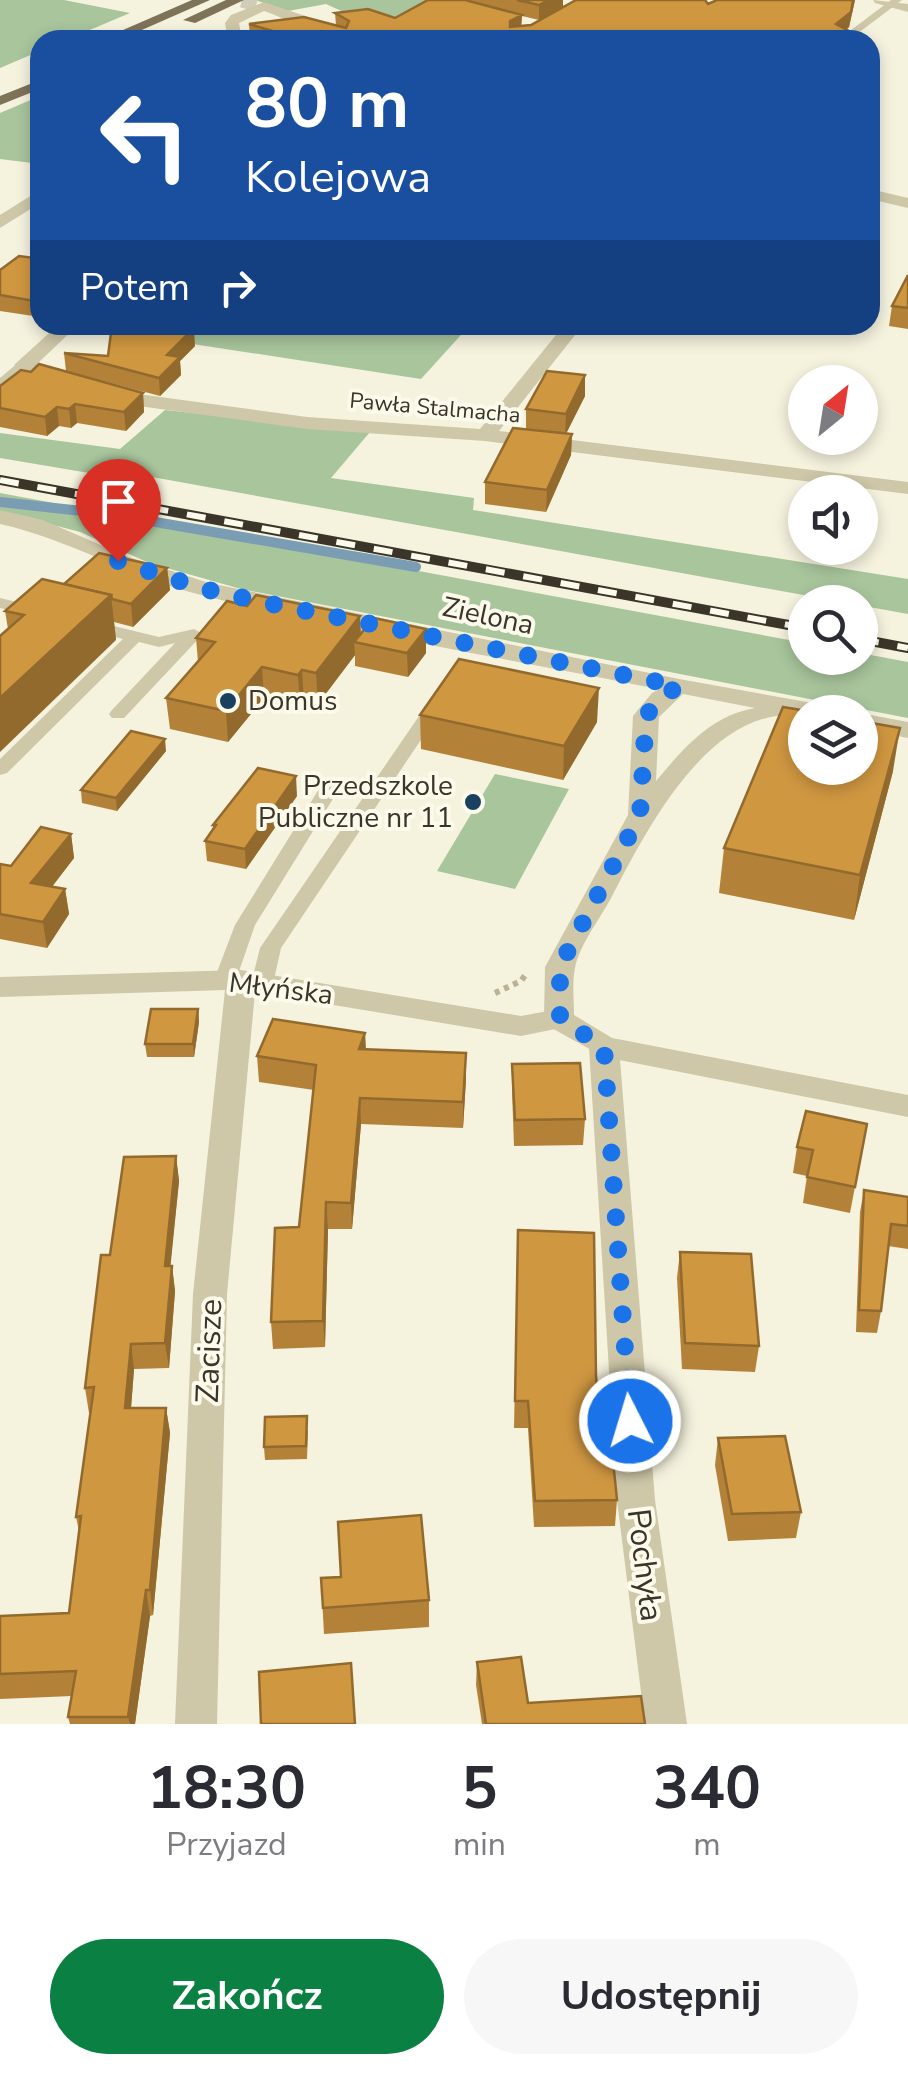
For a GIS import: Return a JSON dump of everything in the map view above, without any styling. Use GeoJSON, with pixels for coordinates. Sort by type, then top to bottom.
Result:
{"type":"FeatureCollection","features":[{"type":"Feature","properties":{"kind":"main road"},"geometry":{"type":"LineString","coordinates":[[132,30],[203,0]]}},
{"type":"Feature","properties":{"kind":"main road"},"geometry":{"type":"LineString","coordinates":[[167,30],[238,0]]}},
{"type":"Feature","properties":{"kind":"main road"},"geometry":{"type":"LineString","coordinates":[[0,85],[30,72]]}},
{"type":"Feature","properties":{"kind":"main road"},"geometry":{"type":"LineString","coordinates":[[0,100],[30,88]]}},
{"type":"Feature","properties":{"kind":"street"},"geometry":{"type":"LineString","coordinates":[[889,1],[908,8]]}},
{"type":"Feature","properties":{"kind":"street"},"geometry":{"type":"LineString","coordinates":[[233,30],[236,18],[264,6],[323,30]]}},
{"type":"Feature","properties":{"kind":"street"},"geometry":{"type":"LineString","coordinates":[[880,196],[908,203]]}},
{"type":"Feature","properties":{"kind":"street"},"geometry":{"type":"LineString","coordinates":[[0,223],[30,202]]}},
{"type":"Feature","properties":{"kind":"street"},"geometry":{"type":"LineString","coordinates":[[24,366],[58,335]]}},
{"type":"Feature","properties":{"kind":"street"},"geometry":{"type":"LineString","coordinates":[[486,435],[566,335]]}},
{"type":"Feature","properties":{"kind":"street","name":"Pawła Stalmacha"},"geometry":{"type":"LineString","coordinates":[[24,366],[71,386],[169,406],[307,423],[486,435],[908,488]]}},
{"type":"Feature","properties":{"kind":"street","name":"Zielona"},"geometry":{"type":"LineString","coordinates":[[0,517],[35,524],[142,570],[262,602],[788,707]]}},
{"type":"Feature","properties":{"kind":"street"},"geometry":{"type":"LineString","coordinates":[[640,815],[646,716],[660,698],[690,688],[713,717],[707,739]]}},
{"type":"Feature","properties":{"kind":"street"},"geometry":{"type":"LineString","coordinates":[[788,712],[746,716],[707,739],[640,815],[560,966],[560,1019],[604,1047],[908,1106]]}},
{"type":"Feature","properties":{"kind":"street"},"geometry":{"type":"LineString","coordinates":[[878,724],[908,730]]}},
{"type":"Feature","properties":{"kind":"street","name":"Młyńska"},"geometry":{"type":"LineString","coordinates":[[0,987],[243,981],[521,1026],[560,1019]]}},
{"type":"Feature","properties":{"kind":"street","name":"Zacisze"},"geometry":{"type":"LineString","coordinates":[[196,1724],[210,1294],[243,981]]}},
{"type":"Feature","properties":{"kind":"street","name":"Pochyła"},"geometry":{"type":"LineString","coordinates":[[604,1047],[636,1500],[666,1724]]}},
{"type":"Feature","properties":{"kind":"lane"},"geometry":{"type":"LineString","coordinates":[[856,30],[889,1]]}},
{"type":"Feature","properties":{"kind":"lane"},"geometry":{"type":"LineString","coordinates":[[0,215],[19,210]]}},
{"type":"Feature","properties":{"kind":"lane"},"geometry":{"type":"LineString","coordinates":[[0,384],[24,366]]}},
{"type":"Feature","properties":{"kind":"lane"},"geometry":{"type":"LineString","coordinates":[[0,603],[47,618],[159,642],[211,626],[262,602]]}},
{"type":"Feature","properties":{"kind":"lane"},"geometry":{"type":"LineString","coordinates":[[118,714],[211,626]]}},
{"type":"Feature","properties":{"kind":"lane"},"geometry":{"type":"LineString","coordinates":[[0,769],[136,636]]}},
{"type":"Feature","properties":{"kind":"lane"},"geometry":{"type":"LineString","coordinates":[[243,981],[271,948],[445,690]]}},
{"type":"Feature","properties":{"kind":"lane"},"geometry":{"type":"LineString","coordinates":[[243,981],[245,925],[329,790]]}},
{"type":"Feature","properties":{"kind":"path"},"geometry":{"type":"LineString","coordinates":[[478,990],[494,994],[521,981],[535,960]]}},
{"type":"Feature","properties":{"kind":"green space"},"geometry":{"type":"Polygon","coordinates":[[[0,0],[64,0],[130,13],[90,30],[30,30],[30,55],[0,68],[0,0]]]}},
{"type":"Feature","properties":{"kind":"green space"},"geometry":{"type":"Polygon","coordinates":[[[255,0],[433,0],[381,29],[326,4],[288,11],[255,0]]]}},
{"type":"Feature","properties":{"kind":"green space"},"geometry":{"type":"Polygon","coordinates":[[[30,100],[30,163],[0,159],[0,113],[30,100]]]}},
{"type":"Feature","properties":{"kind":"green space"},"geometry":{"type":"Polygon","coordinates":[[[135,335],[461,335],[421,379],[135,335]]]}},
{"type":"Feature","properties":{"kind":"green space"},"geometry":{"type":"Polygon","coordinates":[[[165,410],[370,432],[331,478],[474,498],[473,510],[788,560],[788,565],[820,565],[908,579],[908,614],[878,609],[878,585],[788,585],[788,592],[141,475],[113,477],[0,458],[0,433],[120,449],[165,410]]]}},
{"type":"Feature","properties":{"kind":"green space"},"geometry":{"type":"Polygon","coordinates":[[[0,493],[788,640],[788,675],[878,675],[878,656],[908,662],[908,718],[878,712],[878,695],[789,695],[241,589],[149,563],[80,532],[0,511],[0,493]]]}},
{"type":"Feature","properties":{"kind":"green space"},"geometry":{"type":"Polygon","coordinates":[[[495,774],[569,789],[515,889],[437,871],[495,774]]]}},
{"type":"Feature","properties":{"kind":"building"},"geometry":{"type":"Polygon","coordinates":[[[428,0],[465,0],[522,15],[510,21],[510,27],[531,25],[576,0],[705,0],[708,4],[717,0],[853,0],[851,12],[836,24],[847,30],[269,30],[249,24],[304,17],[346,28],[349,21],[335,13],[368,9],[395,18],[428,0]]]}},
{"type":"Feature","properties":{"kind":"building"},"geometry":{"type":"Polygon","coordinates":[[[517,0],[549,0],[539,5],[517,0]]]}},
{"type":"Feature","properties":{"kind":"building"},"geometry":{"type":"Polygon","coordinates":[[[19,256],[30,257],[30,300],[0,295],[0,270],[19,256]]]}},
{"type":"Feature","properties":{"kind":"building"},"geometry":{"type":"Polygon","coordinates":[[[908,275],[908,308],[892,306],[908,275]]]}},
{"type":"Feature","properties":{"kind":"building"},"geometry":{"type":"Polygon","coordinates":[[[111,335],[187,335],[167,355],[180,357],[159,378],[64,353],[108,356],[111,335]]]}},
{"type":"Feature","properties":{"kind":"building"},"geometry":{"type":"Polygon","coordinates":[[[39,364],[143,393],[124,412],[75,404],[69,409],[57,407],[45,417],[0,408],[0,386],[21,370],[31,372],[39,364]]]}},
{"type":"Feature","properties":{"kind":"building"},"geometry":{"type":"Polygon","coordinates":[[[547,371],[585,375],[566,414],[526,409],[547,371]]]}},
{"type":"Feature","properties":{"kind":"building"},"geometry":{"type":"Polygon","coordinates":[[[513,428],[572,434],[547,490],[485,482],[513,428]]]}},
{"type":"Feature","properties":{"kind":"building"},"geometry":{"type":"Polygon","coordinates":[[[99,553],[167,568],[131,604],[64,584],[99,553]]]}},
{"type":"Feature","properties":{"kind":"building"},"geometry":{"type":"Polygon","coordinates":[[[42,579],[111,595],[0,698],[0,636],[24,615],[5,611],[42,579]]]}},
{"type":"Feature","properties":{"kind":"building"},"geometry":{"type":"Polygon","coordinates":[[[256,595],[360,616],[316,673],[302,670],[298,675],[262,667],[226,711],[166,698],[215,642],[196,638],[227,601],[247,606],[256,595]]]}},
{"type":"Feature","properties":{"kind":"building"},"geometry":{"type":"Polygon","coordinates":[[[374,618],[426,629],[407,653],[354,642],[374,618]]]}},
{"type":"Feature","properties":{"kind":"building"},"geometry":{"type":"Polygon","coordinates":[[[459,659],[599,688],[564,746],[420,715],[459,659]]]}},
{"type":"Feature","properties":{"kind":"building"},"geometry":{"type":"Polygon","coordinates":[[[783,707],[788,708],[788,785],[878,785],[878,724],[900,728],[860,875],[724,848],[783,707]]]}},
{"type":"Feature","properties":{"kind":"building"},"geometry":{"type":"Polygon","coordinates":[[[131,731],[165,739],[116,798],[81,790],[131,731]]]}},
{"type":"Feature","properties":{"kind":"building"},"geometry":{"type":"Polygon","coordinates":[[[258,768],[296,776],[245,849],[205,841],[213,825],[258,768]]]}},
{"type":"Feature","properties":{"kind":"building"},"geometry":{"type":"Polygon","coordinates":[[[41,827],[71,834],[31,883],[65,889],[43,922],[0,914],[0,864],[11,866],[41,827]]]}},
{"type":"Feature","properties":{"kind":"building"},"geometry":{"type":"Polygon","coordinates":[[[151,1009],[198,1009],[193,1044],[145,1044],[151,1009]]]}},
{"type":"Feature","properties":{"kind":"building"},"geometry":{"type":"Polygon","coordinates":[[[273,1019],[365,1033],[359,1049],[466,1053],[463,1102],[360,1098],[351,1203],[326,1202],[323,1321],[271,1322],[275,1228],[299,1227],[316,1065],[257,1056],[273,1019]]]}},
{"type":"Feature","properties":{"kind":"building"},"geometry":{"type":"Polygon","coordinates":[[[580,1063],[585,1119],[515,1120],[512,1064],[580,1063]]]}},
{"type":"Feature","properties":{"kind":"building"},"geometry":{"type":"Polygon","coordinates":[[[806,1111],[867,1124],[855,1187],[807,1177],[813,1150],[797,1147],[806,1111]]]}},
{"type":"Feature","properties":{"kind":"building"},"geometry":{"type":"Polygon","coordinates":[[[176,1156],[165,1266],[172,1266],[165,1343],[131,1344],[125,1408],[166,1408],[150,1590],[146,1590],[128,1717],[68,1717],[76,1671],[0,1674],[0,1616],[69,1613],[81,1516],[76,1517],[94,1387],[85,1388],[101,1255],[110,1255],[124,1157],[176,1156]]]}},
{"type":"Feature","properties":{"kind":"building"},"geometry":{"type":"Polygon","coordinates":[[[864,1190],[908,1197],[908,1226],[891,1224],[881,1311],[859,1310],[864,1190]]]}},
{"type":"Feature","properties":{"kind":"building"},"geometry":{"type":"Polygon","coordinates":[[[518,1230],[594,1233],[596,1376],[601,1430],[610,1430],[617,1500],[535,1501],[528,1401],[515,1401],[518,1230]]]}},
{"type":"Feature","properties":{"kind":"building"},"geometry":{"type":"Polygon","coordinates":[[[680,1252],[751,1254],[759,1346],[685,1343],[680,1252]]]}},
{"type":"Feature","properties":{"kind":"building"},"geometry":{"type":"Polygon","coordinates":[[[307,1416],[306,1446],[264,1447],[265,1417],[307,1416]]]}},
{"type":"Feature","properties":{"kind":"building"},"geometry":{"type":"Polygon","coordinates":[[[785,1436],[801,1512],[732,1514],[718,1438],[785,1436]]]}},
{"type":"Feature","properties":{"kind":"building"},"geometry":{"type":"Polygon","coordinates":[[[421,1515],[429,1600],[323,1608],[321,1578],[341,1577],[338,1522],[421,1515]]]}},
{"type":"Feature","properties":{"kind":"building"},"geometry":{"type":"Polygon","coordinates":[[[521,1657],[528,1703],[641,1696],[645,1724],[486,1724],[477,1662],[521,1657]]]}},
{"type":"Feature","properties":{"kind":"building"},"geometry":{"type":"Polygon","coordinates":[[[351,1663],[355,1724],[261,1724],[259,1672],[351,1663]]]}},
{"type":"Feature","properties":{"kind":"waterway"},"geometry":{"type":"LineString","coordinates":[[0,502],[109,514],[416,567]]}},
{"type":"Feature","properties":{"kind":"tunnel"},"geometry":{"type":"LineString","coordinates":[[242,0],[264,6]]}},
{"type":"Feature","properties":{"kind":"railway"},"geometry":{"type":"LineString","coordinates":[[0,480],[788,625]]}},
{"type":"Feature","properties":{"kind":"railway"},"geometry":{"type":"LineString","coordinates":[[878,642],[908,648]]}},
{"type":"Feature","properties":{"kind":"place","name":"Domus"},"geometry":{"type":"Point","coordinates":[228,701]}},
{"type":"Feature","properties":{"kind":"place","name":"Przedszkole Publiczne nr 11"},"geometry":{"type":"Point","coordinates":[473,802]}},
{"type":"Feature","properties":{"kind":"route"},"geometry":{"type":"LineString","coordinates":[[118,561],[204,589],[262,602],[679,686],[660,698],[646,716],[640,815],[560,966],[560,1019],[604,1047],[630,1421]]}}]}
